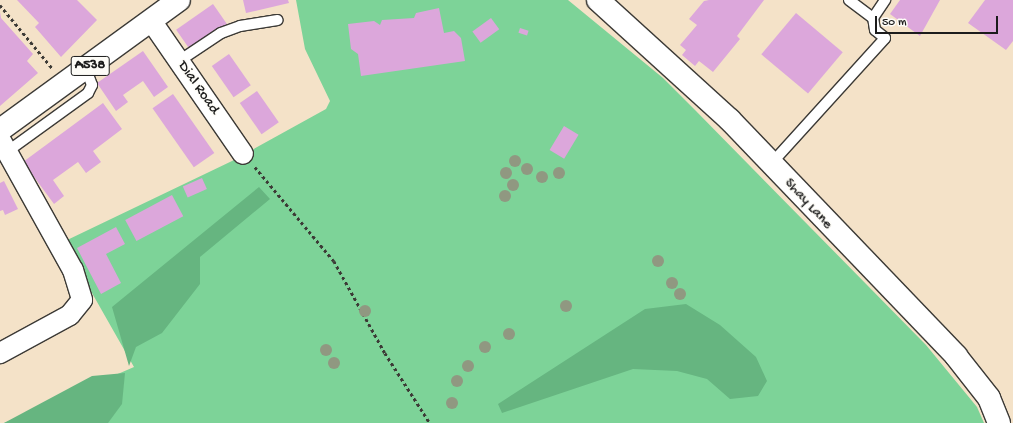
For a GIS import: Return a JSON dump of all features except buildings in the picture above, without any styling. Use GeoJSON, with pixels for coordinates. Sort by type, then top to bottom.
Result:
{"type":"FeatureCollection","features":[{"type":"Feature","properties":{"kind":"street","name":"A538"},"geometry":{"type":"LineString","coordinates":[[0,130],[65,86],[134,30],[152,22],[179,0]]}},
{"type":"Feature","properties":{"kind":"street","name":"Shay Lane"},"geometry":{"type":"LineString","coordinates":[[598,0],[730,120],[770,165],[956,356],[989,398],[999,423]]}},
{"type":"Feature","properties":{"kind":"street","name":"Dial Road"},"geometry":{"type":"LineString","coordinates":[[152,22],[244,154]]}},
{"type":"Feature","properties":{"kind":"street"},"geometry":{"type":"LineString","coordinates":[[0,353],[70,315],[82,300],[73,270],[4,145]]}},
{"type":"Feature","properties":{"kind":"lane"},"geometry":{"type":"LineString","coordinates":[[849,0],[873,18]]}},
{"type":"Feature","properties":{"kind":"lane"},"geometry":{"type":"LineString","coordinates":[[770,165],[885,38],[875,30],[873,18],[885,0]]}},
{"type":"Feature","properties":{"kind":"lane"},"geometry":{"type":"LineString","coordinates":[[179,61],[221,33],[240,26],[278,20]]}},
{"type":"Feature","properties":{"kind":"lane"},"geometry":{"type":"LineString","coordinates":[[4,145],[88,93],[92,85],[86,69]]}},
{"type":"Feature","properties":{"kind":"path"},"geometry":{"type":"LineString","coordinates":[[0,5],[65,86]]}},
{"type":"Feature","properties":{"kind":"path"},"geometry":{"type":"LineString","coordinates":[[244,154],[334,262],[385,353],[430,423]]}},
{"type":"Feature","properties":{"kind":"green space"},"geometry":{"type":"Polygon","coordinates":[[[296,0],[568,0],[663,78],[696,111],[926,345],[977,407],[984,423],[4,423],[134,367],[63,242],[232,161],[326,109],[330,101],[305,49],[296,0]]]}},
{"type":"Feature","properties":{"kind":"green space"},"geometry":{"type":"Polygon","coordinates":[[[259,187],[270,199],[200,257],[200,284],[162,333],[136,347],[129,366],[112,307],[259,187]]]}},
{"type":"Feature","properties":{"kind":"green space"},"geometry":{"type":"Polygon","coordinates":[[[686,304],[720,325],[756,357],[767,381],[758,396],[730,399],[707,379],[677,371],[633,369],[502,413],[498,404],[645,309],[686,304]]]}},
{"type":"Feature","properties":{"kind":"green space"},"geometry":{"type":"Polygon","coordinates":[[[125,373],[122,404],[108,423],[4,423],[92,376],[125,373]]]}}]}
